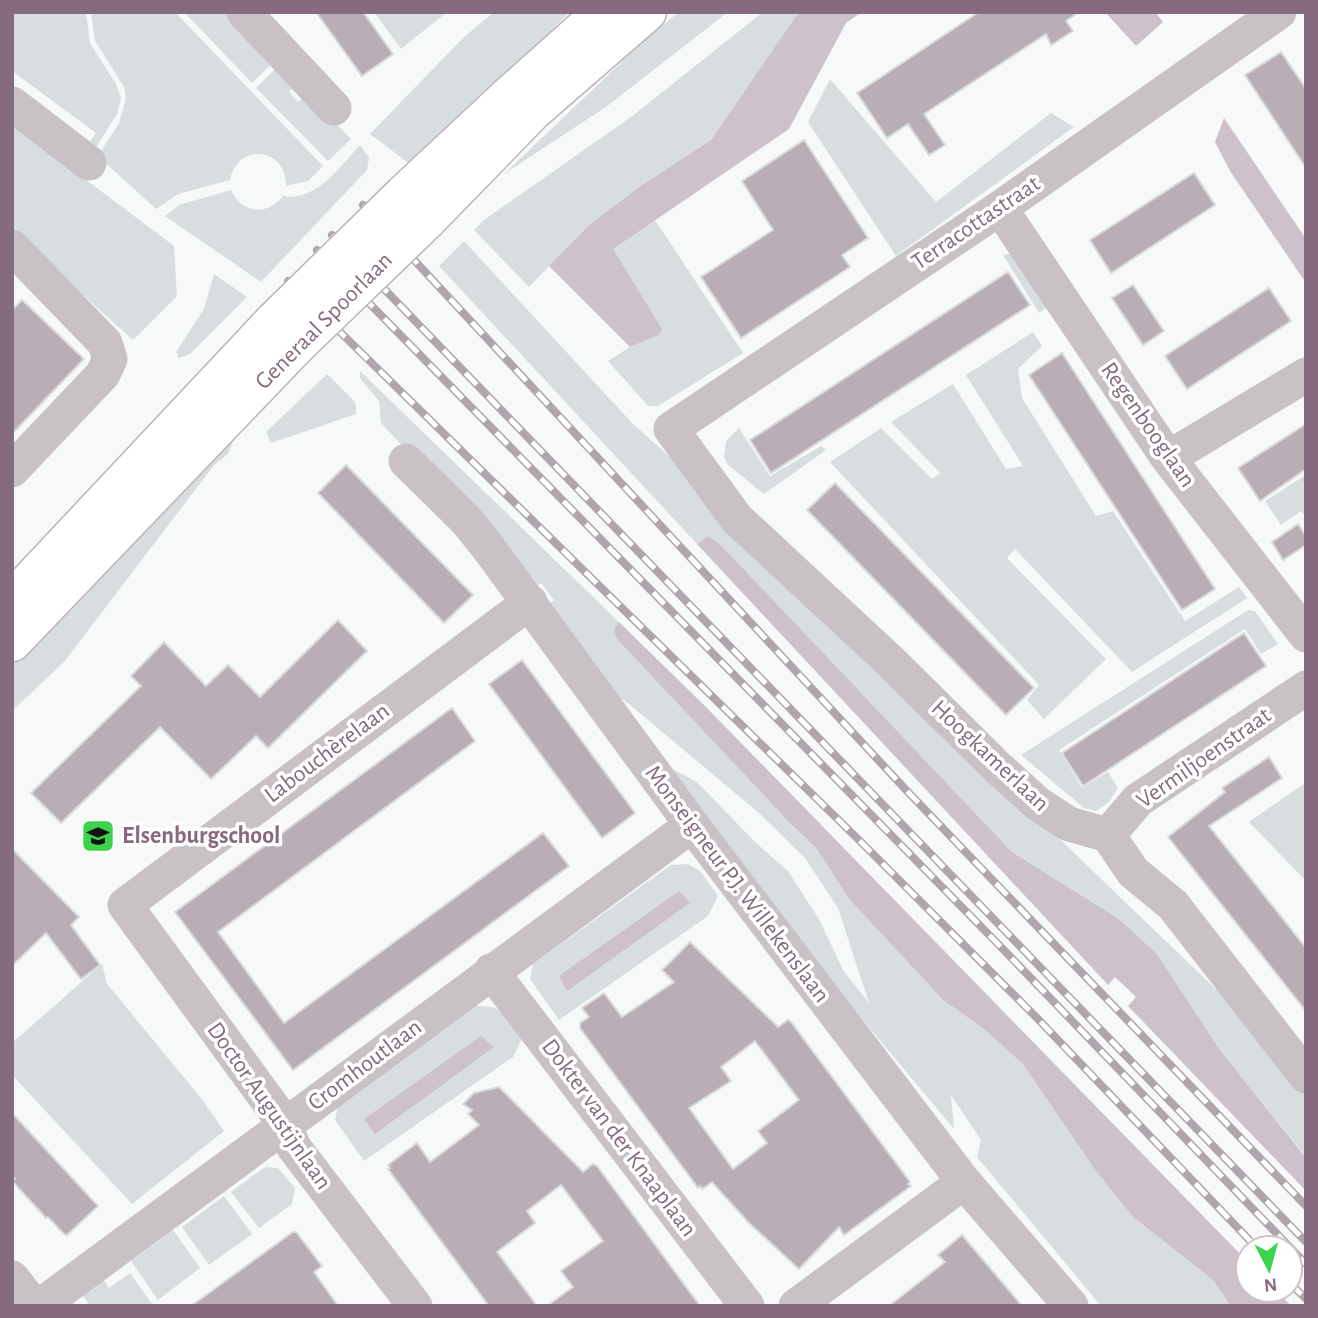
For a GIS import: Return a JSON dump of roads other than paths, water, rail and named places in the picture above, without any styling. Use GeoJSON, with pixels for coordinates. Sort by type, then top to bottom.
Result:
{"type":"FeatureCollection","features":[{"type":"Feature","properties":{"kind":"main road","name":"Generaal Spoorlaan"},"geometry":{"type":"LineString","coordinates":[[415,207],[511,94],[603,12]]}},
{"type":"Feature","properties":{"kind":"main road","name":"Generaal Spoorlaan"},"geometry":{"type":"LineString","coordinates":[[12,600],[415,207],[533,111],[647,12]]}},
{"type":"Feature","properties":{"kind":"main road","name":"Generaal Spoorlaan"},"geometry":{"type":"LineString","coordinates":[[12,642],[285,333]]}},
{"type":"Feature","properties":{"kind":"street"},"geometry":{"type":"LineString","coordinates":[[244,12],[334,108]]}},
{"type":"Feature","properties":{"kind":"street","name":"Terracottastraat"},"geometry":{"type":"LineString","coordinates":[[671,429],[1000,208],[1279,12]]}},
{"type":"Feature","properties":{"kind":"street"},"geometry":{"type":"LineString","coordinates":[[12,104],[89,163]]}},
{"type":"Feature","properties":{"kind":"street","name":"Regenbooglaan"},"geometry":{"type":"LineString","coordinates":[[1000,208],[1168,458],[1306,635]]}},
{"type":"Feature","properties":{"kind":"street"},"geometry":{"type":"LineString","coordinates":[[12,247],[105,343],[110,359],[103,374],[12,470]]}},
{"type":"Feature","properties":{"kind":"street"},"geometry":{"type":"LineString","coordinates":[[1168,458],[1306,375]]}},
{"type":"Feature","properties":{"kind":"street","name":"Hoogkamerlaan"},"geometry":{"type":"LineString","coordinates":[[671,429],[737,519],[891,662],[996,766],[1038,804],[1069,824],[1108,835]]}},
{"type":"Feature","properties":{"kind":"street","name":"Monseigneur P.J. Willekenslaan"},"geometry":{"type":"LineString","coordinates":[[406,461],[466,520],[530,602],[586,683],[692,825],[964,1181],[1070,1306]]}},
{"type":"Feature","properties":{"kind":"street","name":"Labouchèrelaan"},"geometry":{"type":"LineString","coordinates":[[125,905],[530,602]]}},
{"type":"Feature","properties":{"kind":"street","name":"Vermiljoenstraat"},"geometry":{"type":"LineString","coordinates":[[1108,835],[1138,800],[1306,688]]}},
{"type":"Feature","properties":{"kind":"street","name":"Cromhoutlaan"},"geometry":{"type":"LineString","coordinates":[[40,1306],[692,825]]}},
{"type":"Feature","properties":{"kind":"street"},"geometry":{"type":"LineString","coordinates":[[1108,835],[1133,872],[1172,905],[1306,1076]]}},
{"type":"Feature","properties":{"kind":"street","name":"Doctor Augustijnlaan"},"geometry":{"type":"LineString","coordinates":[[125,905],[285,1124],[293,1146],[415,1306]]}},
{"type":"Feature","properties":{"kind":"street","name":"Dokter van der Knaaplaan"},"geometry":{"type":"LineString","coordinates":[[491,971],[747,1306]]}},
{"type":"Feature","properties":{"kind":"street"},"geometry":{"type":"LineString","coordinates":[[796,1306],[964,1181]]}},
{"type":"Feature","properties":{"kind":"street"},"geometry":{"type":"LineString","coordinates":[[12,1278],[34,1306]]}},
{"type":"Feature","properties":{"kind":"railway"},"geometry":{"type":"LineString","coordinates":[[363,205],[907,791],[1306,1206]]}},
{"type":"Feature","properties":{"kind":"railway"},"geometry":{"type":"LineString","coordinates":[[332,235],[1306,1242]]}},
{"type":"Feature","properties":{"kind":"railway"},"geometry":{"type":"LineString","coordinates":[[317,250],[1000,946],[1306,1264]]}},
{"type":"Feature","properties":{"kind":"railway"},"geometry":{"type":"LineString","coordinates":[[288,281],[862,843],[1036,1017],[1244,1234]]}},
{"type":"Feature","properties":{"kind":"place","name":"Elsenburgschool"},"geometry":{"type":"Point","coordinates":[98,836]}}]}
